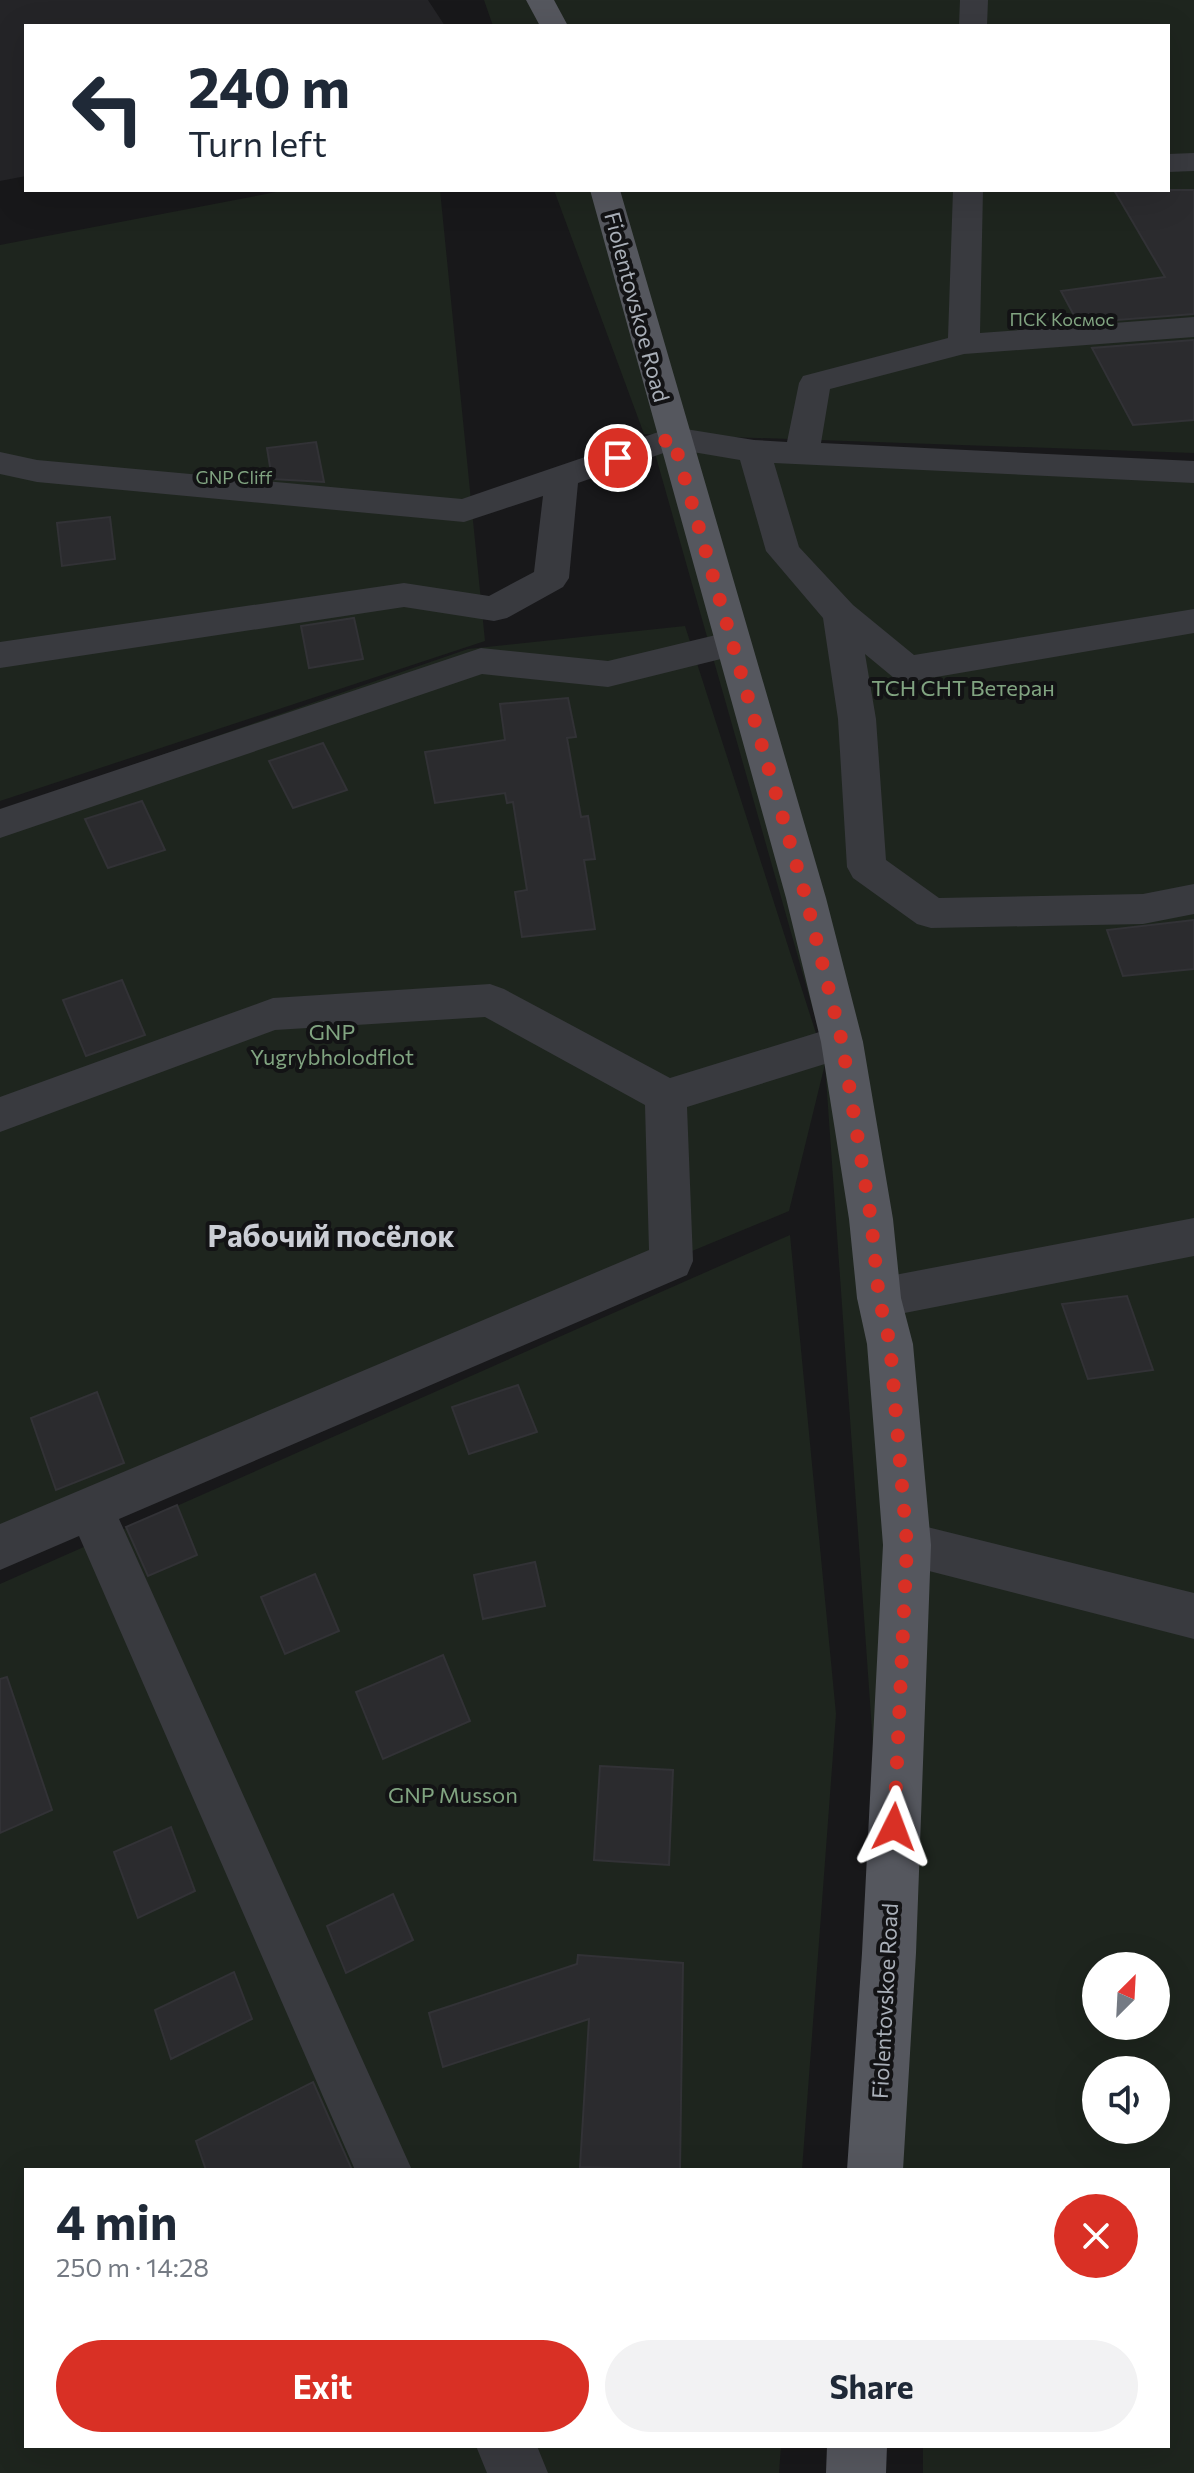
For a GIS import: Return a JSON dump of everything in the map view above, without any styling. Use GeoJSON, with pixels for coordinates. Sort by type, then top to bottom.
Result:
{"type":"FeatureCollection","features":[{"type":"Feature","properties":{"kind":"main road"},"geometry":{"type":"LineString","coordinates":[[540,0],[553,24]]}},
{"type":"Feature","properties":{"kind":"main road","name":"Fiolentovskoe Road"},"geometry":{"type":"LineString","coordinates":[[606,192],[806,898],[842,1042],[871,1219],[879,1298],[890,1344],[907,1545],[889,1953],[875,2168]]}},
{"type":"Feature","properties":{"kind":"main road"},"geometry":{"type":"LineString","coordinates":[[856,2473],[857,2448]]}},
{"type":"Feature","properties":{"kind":"street"},"geometry":{"type":"LineString","coordinates":[[973,24],[974,0]]}},
{"type":"Feature","properties":{"kind":"street"},"geometry":{"type":"LineString","coordinates":[[1170,163],[1194,162]]}},
{"type":"Feature","properties":{"kind":"street"},"geometry":{"type":"LineString","coordinates":[[964,344],[968,192]]}},
{"type":"Feature","properties":{"kind":"street"},"geometry":{"type":"LineString","coordinates":[[802,453],[815,383],[964,344],[1194,327]]}},
{"type":"Feature","properties":{"kind":"street"},"geometry":{"type":"LineString","coordinates":[[0,463],[37,471],[464,511],[673,438],[754,451],[1194,472]]}},
{"type":"Feature","properties":{"kind":"street"},"geometry":{"type":"LineString","coordinates":[[754,451],[783,551],[840,614],[907,669]]}},
{"type":"Feature","properties":{"kind":"street"},"geometry":{"type":"LineString","coordinates":[[0,655],[404,595],[494,609],[551,578],[562,477]]}},
{"type":"Feature","properties":{"kind":"street"},"geometry":{"type":"LineString","coordinates":[[840,614],[854,701],[867,867],[931,913],[1143,909],[1194,899]]}},
{"type":"Feature","properties":{"kind":"street"},"geometry":{"type":"LineString","coordinates":[[854,701],[907,669],[1194,621]]}},
{"type":"Feature","properties":{"kind":"street"},"geometry":{"type":"LineString","coordinates":[[0,824],[481,661],[608,674],[720,647]]}},
{"type":"Feature","properties":{"kind":"street"},"geometry":{"type":"LineString","coordinates":[[0,1115],[273,1014],[490,1000],[666,1096],[842,1042]]}},
{"type":"Feature","properties":{"kind":"street"},"geometry":{"type":"LineString","coordinates":[[0,1547],[671,1261],[666,1096]]}},
{"type":"Feature","properties":{"kind":"street"},"geometry":{"type":"LineString","coordinates":[[879,1298],[1194,1237]]}},
{"type":"Feature","properties":{"kind":"street"},"geometry":{"type":"LineString","coordinates":[[90,1508],[383,2168]]}},
{"type":"Feature","properties":{"kind":"street"},"geometry":{"type":"LineString","coordinates":[[907,1545],[1194,1616]]}},
{"type":"Feature","properties":{"kind":"street"},"geometry":{"type":"LineString","coordinates":[[507,2448],[518,2473]]}},
{"type":"Feature","properties":{"kind":"shaded area"},"geometry":{"type":"Polygon","coordinates":[[[0,0],[428,0],[444,24],[24,24],[24,176],[0,181],[0,0]]]}},
{"type":"Feature","properties":{"kind":"green space","name":"ПСК Космос"},"geometry":{"type":"Polygon","coordinates":[[[484,0],[1194,0],[1194,453],[644,434],[555,192],[1170,192],[1170,24],[492,24],[484,0]]]}},
{"type":"Feature","properties":{"kind":"green space","name":"GNP Cliff"},"geometry":{"type":"Polygon","coordinates":[[[277,192],[440,192],[485,641],[0,801],[0,245],[277,192]]]}},
{"type":"Feature","properties":{"kind":"green space"},"geometry":{"type":"Polygon","coordinates":[[[652,443],[1194,464],[1194,2473],[923,2473],[923,2448],[1170,2448],[1170,2168],[903,2168],[825,1064],[789,1211],[0,1537],[0,811],[468,649],[685,626],[823,1055],[823,1045],[652,443]]]}},
{"type":"Feature","properties":{"kind":"green space","name":"GNP Musson"},"geometry":{"type":"Polygon","coordinates":[[[790,1235],[836,1714],[802,2168],[24,2168],[24,2448],[781,2448],[779,2473],[0,2473],[0,1584],[790,1235]]]}},
{"type":"Feature","properties":{"kind":"building"},"geometry":{"type":"Polygon","coordinates":[[[1194,190],[1194,314],[1078,323],[1061,291],[1165,277],[1115,192],[1194,190]]]}},
{"type":"Feature","properties":{"kind":"building"},"geometry":{"type":"Polygon","coordinates":[[[1194,340],[1194,420],[1133,425],[1092,348],[1194,340]]]}},
{"type":"Feature","properties":{"kind":"building"},"geometry":{"type":"Polygon","coordinates":[[[316,442],[324,482],[272,479],[267,448],[316,442]]]}},
{"type":"Feature","properties":{"kind":"building"},"geometry":{"type":"Polygon","coordinates":[[[110,517],[115,559],[62,566],[57,523],[110,517]]]}},
{"type":"Feature","properties":{"kind":"building"},"geometry":{"type":"Polygon","coordinates":[[[354,618],[363,659],[309,668],[301,626],[354,618]]]}},
{"type":"Feature","properties":{"kind":"building"},"geometry":{"type":"Polygon","coordinates":[[[568,698],[576,737],[567,738],[581,817],[588,816],[595,859],[584,860],[595,929],[522,937],[515,892],[527,890],[513,802],[507,803],[505,793],[435,803],[425,752],[505,740],[500,704],[568,698]]]}},
{"type":"Feature","properties":{"kind":"building"},"geometry":{"type":"Polygon","coordinates":[[[323,743],[347,790],[293,808],[269,761],[323,743]]]}},
{"type":"Feature","properties":{"kind":"building"},"geometry":{"type":"Polygon","coordinates":[[[142,801],[165,850],[108,868],[85,819],[142,801]]]}},
{"type":"Feature","properties":{"kind":"building"},"geometry":{"type":"Polygon","coordinates":[[[1194,920],[1194,969],[1123,976],[1107,930],[1194,920]]]}},
{"type":"Feature","properties":{"kind":"building"},"geometry":{"type":"Polygon","coordinates":[[[122,980],[145,1035],[86,1056],[63,1000],[122,980]]]}},
{"type":"Feature","properties":{"kind":"building"},"geometry":{"type":"Polygon","coordinates":[[[1127,1296],[1153,1370],[1088,1379],[1062,1304],[1127,1296]]]}},
{"type":"Feature","properties":{"kind":"building"},"geometry":{"type":"Polygon","coordinates":[[[518,1385],[537,1432],[469,1454],[452,1407],[518,1385]]]}},
{"type":"Feature","properties":{"kind":"building"},"geometry":{"type":"Polygon","coordinates":[[[97,1392],[124,1463],[56,1490],[31,1418],[97,1392]]]}},
{"type":"Feature","properties":{"kind":"building"},"geometry":{"type":"Polygon","coordinates":[[[177,1505],[197,1555],[148,1576],[126,1527],[177,1505]]]}},
{"type":"Feature","properties":{"kind":"building"},"geometry":{"type":"Polygon","coordinates":[[[535,1562],[545,1606],[483,1619],[474,1575],[535,1562]]]}},
{"type":"Feature","properties":{"kind":"building"},"geometry":{"type":"Polygon","coordinates":[[[315,1574],[339,1631],[285,1654],[261,1597],[315,1574]]]}},
{"type":"Feature","properties":{"kind":"building"},"geometry":{"type":"Polygon","coordinates":[[[443,1655],[470,1721],[383,1759],[356,1692],[443,1655]]]}},
{"type":"Feature","properties":{"kind":"building"},"geometry":{"type":"Polygon","coordinates":[[[7,1677],[52,1810],[0,1833],[0,1679],[7,1677]]]}},
{"type":"Feature","properties":{"kind":"building"},"geometry":{"type":"Polygon","coordinates":[[[600,1766],[673,1770],[669,1865],[594,1860],[600,1766]]]}},
{"type":"Feature","properties":{"kind":"building"},"geometry":{"type":"Polygon","coordinates":[[[171,1827],[195,1891],[138,1918],[114,1852],[171,1827]]]}},
{"type":"Feature","properties":{"kind":"building"},"geometry":{"type":"Polygon","coordinates":[[[393,1894],[413,1940],[346,1973],[327,1926],[393,1894]]]}},
{"type":"Feature","properties":{"kind":"building"},"geometry":{"type":"Polygon","coordinates":[[[578,1955],[683,1963],[680,2168],[580,2167],[589,2019],[443,2067],[429,2013],[577,1964],[578,1955]]]}},
{"type":"Feature","properties":{"kind":"building"},"geometry":{"type":"Polygon","coordinates":[[[234,1972],[252,2019],[171,2059],[155,2010],[234,1972]]]}},
{"type":"Feature","properties":{"kind":"building"},"geometry":{"type":"Polygon","coordinates":[[[313,2082],[351,2168],[205,2168],[196,2141],[313,2082]]]}},
{"type":"Feature","properties":{"kind":"district","name":"Рабочий посёлок"},"geometry":{"type":"Point","coordinates":[331,1237]}},
{"type":"Feature","properties":{"kind":"route"},"geometry":{"type":"LineString","coordinates":[[618,458],[673,438],[806,898],[842,1042],[871,1219],[879,1298],[890,1344],[907,1545],[894,1827]]}},
{"type":"Feature","properties":{"kind":"park label","name":"ТСН СНТ Ветеран"},"geometry":{"type":"Point","coordinates":[963,688]}},
{"type":"Feature","properties":{"kind":"park label","name":"GNP Yugrybholodflot"},"geometry":{"type":"Point","coordinates":[332,1044]}}]}
